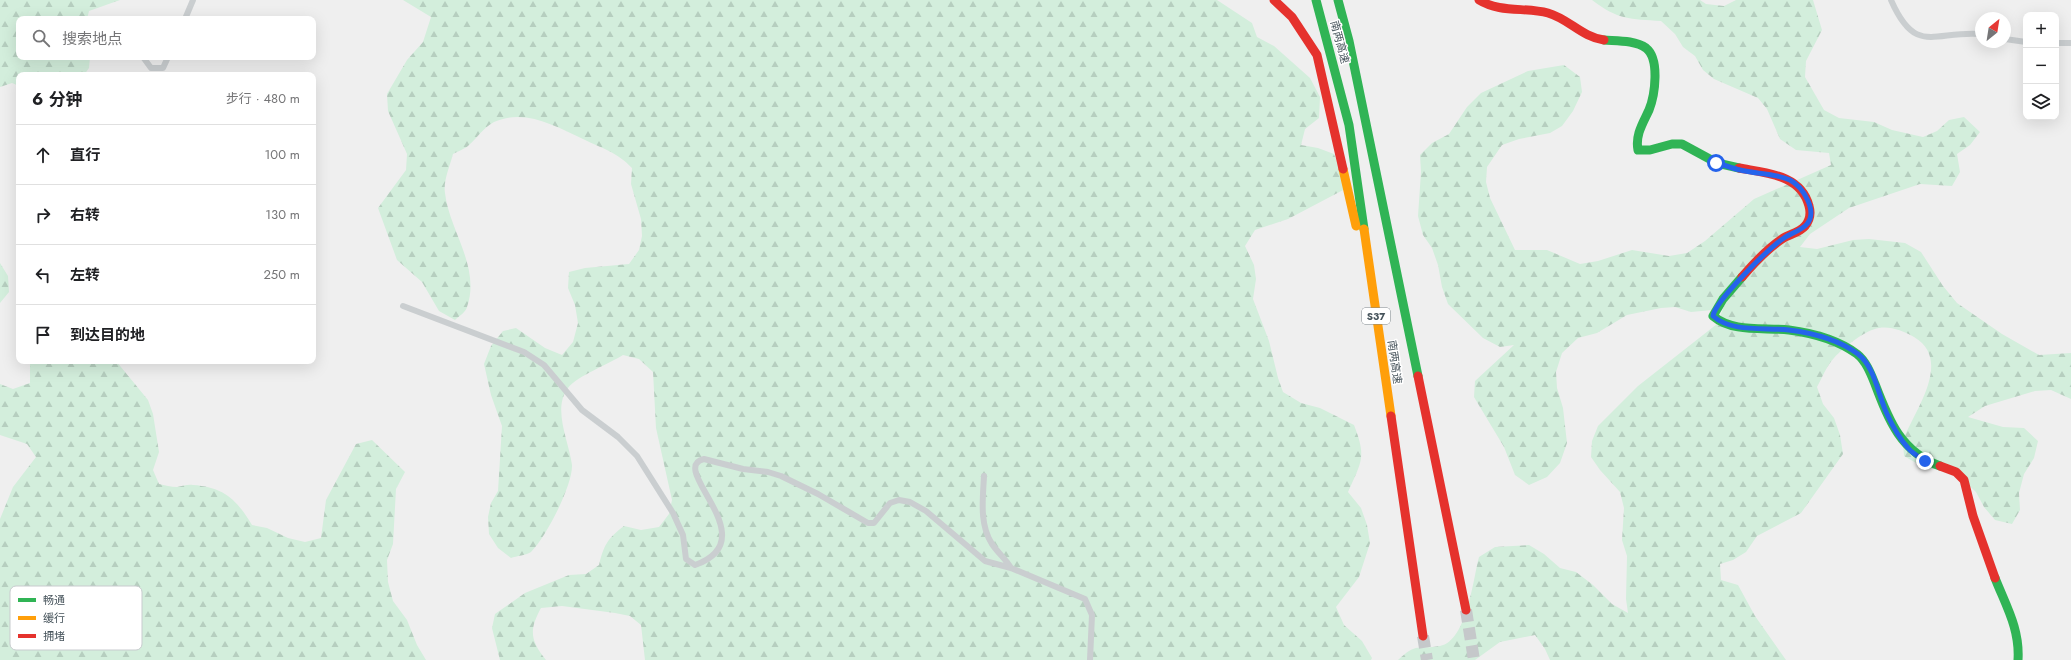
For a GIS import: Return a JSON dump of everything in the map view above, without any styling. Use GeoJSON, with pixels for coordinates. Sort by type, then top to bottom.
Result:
{"type":"FeatureCollection","features":[{"type":"Feature","properties":{"kind":"main road"},"geometry":{"type":"LineString","coordinates":[[1274,0],[1292,18],[1317,56],[1377,321]]}},
{"type":"Feature","properties":{"kind":"main road","name":"南两高速"},"geometry":{"type":"LineString","coordinates":[[1316,0],[1348,125],[1423,636]]}},
{"type":"Feature","properties":{"kind":"main road","name":"南两高速"},"geometry":{"type":"LineString","coordinates":[[1338,0],[1349,41],[1466,610]]}},
{"type":"Feature","properties":{"kind":"main road"},"geometry":{"type":"LineString","coordinates":[[1343,0],[1349,41]]}},
{"type":"Feature","properties":{"kind":"main road"},"geometry":{"type":"LineString","coordinates":[[1479,0],[1483,4],[1503,8],[1548,13],[1590,37],[1639,45],[1649,52],[1654,64],[1653,96],[1650,110],[1643,120],[1639,133],[1636,146],[1638,150],[1647,152],[1672,144],[1682,144],[1716,163],[1739,170],[1783,177],[1792,181],[1805,196],[1811,209],[1810,219],[1807,224],[1802,229],[1784,238],[1767,251],[1722,299],[1713,311],[1713,316],[1720,322],[1731,326],[1790,330],[1820,337],[1842,344],[1859,355],[1869,368],[1887,415],[1908,448],[1925,461],[1956,472],[1964,480],[1973,516],[1993,574],[2015,628],[2019,642],[2018,660]]}},
{"type":"Feature","properties":{"kind":"street"},"geometry":{"type":"LineString","coordinates":[[186,16],[193,0]]}},
{"type":"Feature","properties":{"kind":"street"},"geometry":{"type":"LineString","coordinates":[[1891,0],[1899,18],[1910,31],[1922,37],[1933,38],[1975,34]]}},
{"type":"Feature","properties":{"kind":"street"},"geometry":{"type":"LineString","coordinates":[[2011,40],[2023,42]]}},
{"type":"Feature","properties":{"kind":"street"},"geometry":{"type":"LineString","coordinates":[[2059,43],[2071,43]]}},
{"type":"Feature","properties":{"kind":"street"},"geometry":{"type":"LineString","coordinates":[[144,60],[151,68],[163,68],[167,60]]}},
{"type":"Feature","properties":{"kind":"street"},"geometry":{"type":"LineString","coordinates":[[403,306],[524,352],[544,365],[582,410],[618,437],[637,456],[673,513],[683,535],[686,559],[691,564],[700,564],[712,556],[719,548],[722,536],[722,526],[716,509],[703,490],[695,472],[696,464],[704,459],[743,469],[781,476],[818,494],[868,523],[874,523],[890,503],[899,500],[910,502],[926,511],[985,561],[1012,568],[1085,599],[1092,615],[1090,660]]}},
{"type":"Feature","properties":{"kind":"street"},"geometry":{"type":"LineString","coordinates":[[984,476],[982,509],[985,527],[992,544],[1012,568]]}},
{"type":"Feature","properties":{"kind":"green space"},"geometry":{"type":"Polygon","coordinates":[[[0,0],[120,0],[89,11],[88,16],[16,16],[16,60],[90,60],[89,68],[86,72],[16,72],[16,85],[12,83],[0,87],[0,0]]]}},
{"type":"Feature","properties":{"kind":"green space"},"geometry":{"type":"Polygon","coordinates":[[[403,0],[1217,0],[1252,23],[1257,37],[1274,46],[1310,78],[1320,97],[1319,118],[1305,129],[1301,145],[1318,148],[1334,154],[1347,188],[1288,219],[1255,230],[1245,246],[1254,265],[1256,279],[1253,299],[1269,341],[1283,392],[1301,403],[1320,408],[1354,425],[1358,436],[1361,460],[1348,492],[1361,508],[1367,525],[1370,543],[1359,577],[1336,607],[1344,625],[1362,641],[1372,658],[1371,660],[645,660],[641,625],[630,616],[562,606],[541,608],[534,623],[534,641],[546,660],[500,660],[492,628],[495,614],[525,593],[569,575],[586,574],[599,565],[607,543],[624,526],[641,530],[659,527],[669,514],[672,500],[656,428],[653,372],[639,359],[623,355],[578,379],[568,388],[563,396],[561,415],[572,465],[571,474],[558,510],[537,545],[529,553],[511,558],[498,548],[489,534],[488,517],[491,503],[498,491],[502,426],[491,395],[484,364],[491,346],[503,331],[516,328],[545,348],[562,355],[573,342],[578,323],[575,305],[568,288],[569,272],[585,268],[629,264],[639,250],[642,236],[641,219],[631,184],[632,168],[621,158],[609,151],[540,120],[517,117],[506,118],[494,122],[467,146],[453,154],[447,174],[445,193],[452,221],[467,263],[470,278],[470,292],[466,309],[455,320],[439,311],[422,282],[397,260],[378,208],[406,170],[407,154],[388,111],[387,94],[407,60],[423,42],[431,17],[403,0]]]}},
{"type":"Feature","properties":{"kind":"green space"},"geometry":{"type":"Polygon","coordinates":[[[1592,0],[1700,0],[1706,4],[1724,6],[1736,0],[1813,0],[1822,30],[1806,61],[1805,77],[1824,110],[1839,118],[1874,122],[1892,130],[1923,137],[1937,131],[1949,120],[1964,117],[1980,132],[1970,145],[1957,154],[1960,172],[1952,186],[1920,184],[1849,208],[1810,234],[1800,247],[1817,249],[1853,240],[1869,239],[1905,243],[1921,252],[1943,286],[1957,303],[2002,334],[2039,355],[2071,353],[2071,399],[2051,390],[2035,391],[1985,406],[1968,417],[2003,427],[2024,428],[2038,441],[2034,458],[2024,474],[2019,493],[2020,510],[2012,524],[1995,520],[1984,507],[1976,492],[1962,479],[1945,471],[1923,467],[1904,456],[1903,440],[1928,386],[1931,372],[1930,359],[1925,347],[1914,337],[1906,333],[1892,328],[1879,328],[1867,332],[1843,349],[1829,364],[1817,387],[1823,404],[1834,418],[1840,435],[1843,454],[1801,513],[1757,536],[1746,552],[1733,560],[1720,564],[1721,580],[1738,585],[1755,616],[1786,660],[1550,660],[1545,649],[1535,635],[1500,642],[1475,660],[1398,660],[1404,654],[1414,649],[1440,646],[1449,642],[1457,633],[1467,608],[1479,557],[1495,547],[1529,545],[1544,554],[1560,568],[1576,572],[1593,585],[1612,604],[1628,613],[1626,599],[1627,556],[1622,540],[1624,508],[1620,492],[1600,470],[1591,457],[1592,441],[1598,426],[1638,386],[1717,324],[1723,309],[1691,312],[1675,307],[1661,308],[1627,315],[1597,333],[1578,338],[1562,353],[1556,372],[1557,388],[1563,408],[1567,443],[1560,463],[1547,477],[1529,485],[1515,475],[1504,447],[1474,397],[1475,381],[1514,345],[1500,347],[1483,338],[1448,304],[1442,287],[1438,265],[1432,248],[1423,235],[1418,216],[1421,172],[1420,155],[1432,143],[1449,134],[1467,107],[1481,93],[1528,71],[1564,65],[1580,77],[1582,92],[1573,111],[1562,126],[1550,133],[1519,139],[1502,145],[1487,167],[1486,182],[1490,198],[1515,250],[1547,250],[1580,264],[1598,261],[1632,250],[1669,256],[1687,253],[1705,241],[1754,199],[1831,165],[1829,153],[1796,150],[1780,139],[1767,109],[1758,98],[1714,79],[1703,70],[1695,56],[1683,47],[1675,34],[1661,21],[1632,19],[1617,15],[1601,7],[1592,0]]]}},
{"type":"Feature","properties":{"kind":"green space"},"geometry":{"type":"Polygon","coordinates":[[[0,263],[8,276],[9,292],[0,303],[0,263]]]}},
{"type":"Feature","properties":{"kind":"green space"},"geometry":{"type":"Polygon","coordinates":[[[30,364],[118,364],[148,400],[153,414],[159,452],[153,470],[159,484],[177,487],[187,485],[204,486],[221,492],[228,496],[241,508],[252,525],[267,528],[288,538],[305,542],[321,538],[326,500],[356,444],[372,440],[405,472],[396,489],[393,544],[387,560],[388,582],[393,601],[407,620],[417,645],[426,660],[0,660],[0,519],[13,487],[36,457],[27,444],[0,435],[0,384],[13,389],[30,383],[30,364]]]}},
{"type":"Feature","properties":{"kind":"tunnel"},"geometry":{"type":"LineString","coordinates":[[1466,610],[1474,660]]}},
{"type":"Feature","properties":{"kind":"tunnel"},"geometry":{"type":"LineString","coordinates":[[1423,636],[1427,660]]}},
{"type":"Feature","properties":{"kind":"traffic: fast"},"geometry":{"type":"LineString","coordinates":[[1316,0],[1349,125],[1364,229]]}},
{"type":"Feature","properties":{"kind":"traffic: fast"},"geometry":{"type":"LineString","coordinates":[[1338,0],[1349,41],[1418,376]]}},
{"type":"Feature","properties":{"kind":"traffic: fast"},"geometry":{"type":"LineString","coordinates":[[1604,40],[1625,41],[1642,45],[1650,53],[1653,60],[1655,68],[1653,96],[1639,134],[1637,145],[1638,150],[1650,150],[1672,144],[1682,144],[1717,163],[1739,168]]}},
{"type":"Feature","properties":{"kind":"traffic: fast"},"geometry":{"type":"LineString","coordinates":[[1742,277],[1723,299],[1713,316],[1730,325],[1739,327],[1779,329],[1807,333],[1833,341],[1850,349],[1863,360],[1868,368],[1891,423],[1898,434],[1915,452],[1940,466]]}},
{"type":"Feature","properties":{"kind":"traffic: fast"},"geometry":{"type":"LineString","coordinates":[[1995,578],[2015,628],[2018,660]]}},
{"type":"Feature","properties":{"kind":"traffic: slow"},"geometry":{"type":"LineString","coordinates":[[1343,169],[1356,226]]}},
{"type":"Feature","properties":{"kind":"traffic: slow"},"geometry":{"type":"LineString","coordinates":[[1364,229],[1391,416]]}},
{"type":"Feature","properties":{"kind":"traffic: jam"},"geometry":{"type":"LineString","coordinates":[[1274,0],[1292,17],[1317,55],[1343,169]]}},
{"type":"Feature","properties":{"kind":"traffic: jam"},"geometry":{"type":"LineString","coordinates":[[1479,0],[1495,7],[1548,13],[1563,19],[1582,32],[1604,40]]}},
{"type":"Feature","properties":{"kind":"traffic: jam"},"geometry":{"type":"LineString","coordinates":[[1739,168],[1770,174],[1790,181],[1805,195],[1810,211],[1808,221],[1803,228],[1785,237],[1771,247],[1742,277]]}},
{"type":"Feature","properties":{"kind":"traffic: jam"},"geometry":{"type":"LineString","coordinates":[[1418,376],[1466,610]]}},
{"type":"Feature","properties":{"kind":"traffic: jam"},"geometry":{"type":"LineString","coordinates":[[1391,416],[1423,636]]}},
{"type":"Feature","properties":{"kind":"traffic: jam"},"geometry":{"type":"LineString","coordinates":[[1940,466],[1956,472],[1964,480],[1973,516],[1995,578]]}},
{"type":"Feature","properties":{"kind":"route"},"geometry":{"type":"LineString","coordinates":[[1716,163],[1739,170],[1783,177],[1792,181],[1805,196],[1811,209],[1810,219],[1807,224],[1802,229],[1784,238],[1767,251],[1722,299],[1713,311],[1713,316],[1720,322],[1731,326],[1790,330],[1820,337],[1842,344],[1859,355],[1869,368],[1887,415],[1908,448],[1925,461]]}}]}
